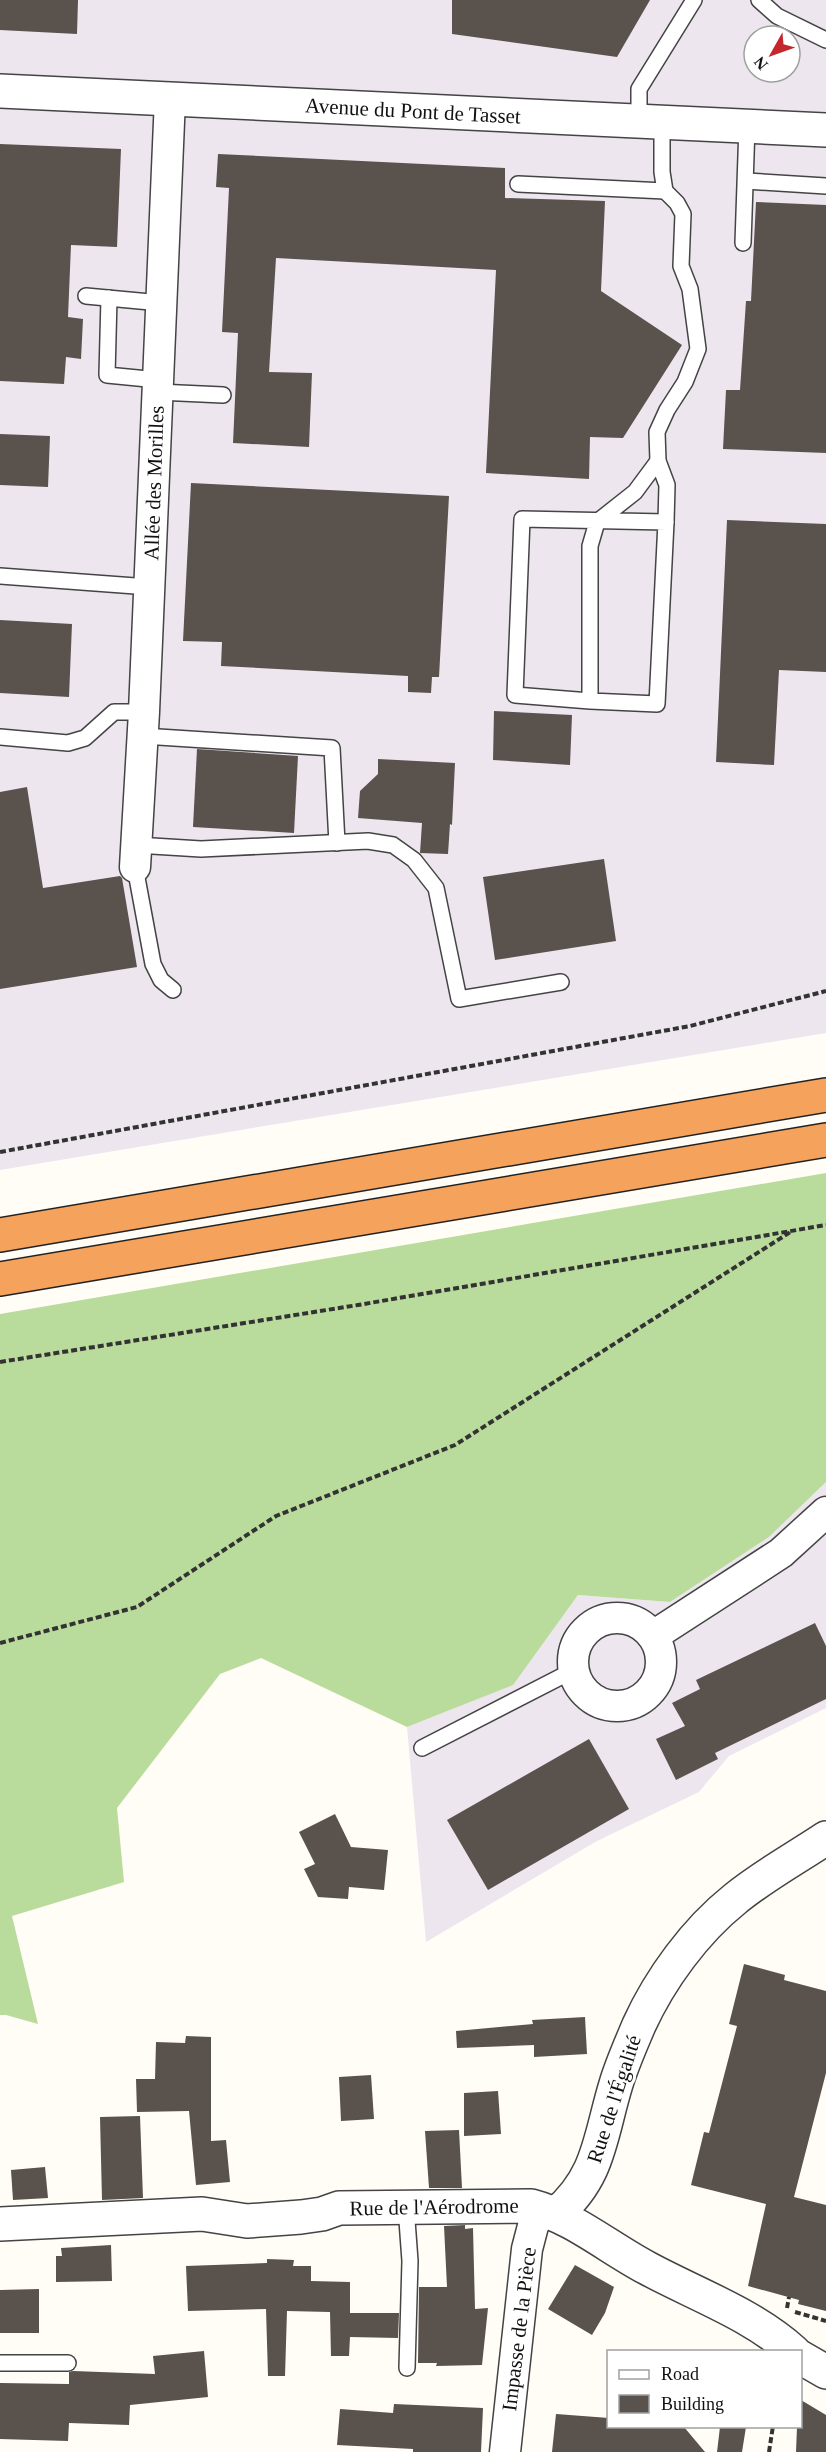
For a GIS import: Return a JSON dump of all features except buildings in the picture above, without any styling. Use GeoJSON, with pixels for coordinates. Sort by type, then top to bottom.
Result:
{"type":"FeatureCollection","features":[{"type":"Feature","properties":{"kind":"highway"},"geometry":{"type":"LineString","coordinates":[[0,1235],[826,1095]]}},
{"type":"Feature","properties":{"kind":"highway"},"geometry":{"type":"LineString","coordinates":[[0,1279],[826,1140]]}},
{"type":"Feature","properties":{"kind":"street","name":"Avenue du Pont de Tasset"},"geometry":{"type":"LineString","coordinates":[[0,91],[826,130]]}},
{"type":"Feature","properties":{"kind":"street","name":"Allée des Morilles"},"geometry":{"type":"LineString","coordinates":[[135,856],[144,724],[171,98]]}},
{"type":"Feature","properties":{"kind":"street"},"geometry":{"type":"LineString","coordinates":[[652,1636],[781,1553],[826,1512]]}},
{"type":"Feature","properties":{"kind":"street"},"geometry":{"type":"LineString","coordinates":[[614,1618],[628,1620],[642,1626],[652,1636],[659,1649],[662,1662],[655,1686],[636,1702],[623,1706],[611,1706],[598,1702],[583,1688],[574,1670],[574,1655],[579,1641],[587,1630],[600,1622],[614,1618]]}},
{"type":"Feature","properties":{"kind":"street","name":"Rue de l'Égalité"},"geometry":{"type":"LineString","coordinates":[[549,2211],[573,2199],[588,2178],[616,2083],[640,2024],[656,1994],[686,1950],[733,1901],[826,1838]]}},
{"type":"Feature","properties":{"kind":"street","name":"Rue de l'Aérodrome"},"geometry":{"type":"LineString","coordinates":[[0,2224],[202,2214],[247,2221],[301,2217],[339,2208],[515,2204],[549,2211],[648,2269],[695,2291],[775,2334],[792,2350]]}},
{"type":"Feature","properties":{"kind":"street","name":"Impasse de la Pièce"},"geometry":{"type":"LineString","coordinates":[[505,2452],[527,2249],[533,2226],[549,2211]]}},
{"type":"Feature","properties":{"kind":"street"},"geometry":{"type":"LineString","coordinates":[[802,2358],[826,2372]]}},
{"type":"Feature","properties":{"kind":"lane"},"geometry":{"type":"LineString","coordinates":[[666,522],[522,519],[514,695],[657,704],[666,522],[666,485],[658,461],[657,432],[667,410],[685,382],[698,349],[690,289],[681,266],[683,214],[677,203],[665,191],[651,122],[639,89],[694,0]]}},
{"type":"Feature","properties":{"kind":"lane"},"geometry":{"type":"LineString","coordinates":[[759,0],[777,16],[826,39]]}},
{"type":"Feature","properties":{"kind":"lane"},"geometry":{"type":"LineString","coordinates":[[743,243],[747,126]]}},
{"type":"Feature","properties":{"kind":"lane"},"geometry":{"type":"LineString","coordinates":[[746,181],[826,186]]}},
{"type":"Feature","properties":{"kind":"lane"},"geometry":{"type":"LineString","coordinates":[[518,184],[665,191]]}},
{"type":"Feature","properties":{"kind":"lane"},"geometry":{"type":"LineString","coordinates":[[86,296],[161,303]]}},
{"type":"Feature","properties":{"kind":"lane"},"geometry":{"type":"LineString","coordinates":[[109,298],[106,375],[158,386],[223,395]]}},
{"type":"Feature","properties":{"kind":"lane"},"geometry":{"type":"LineString","coordinates":[[590,701],[590,546],[597,522],[635,492],[658,461]]}},
{"type":"Feature","properties":{"kind":"lane"},"geometry":{"type":"LineString","coordinates":[[0,576],[149,587]]}},
{"type":"Feature","properties":{"kind":"lane"},"geometry":{"type":"LineString","coordinates":[[0,737],[68,743],[85,738],[114,712],[144,724],[332,748],[337,843]]}},
{"type":"Feature","properties":{"kind":"lane"},"geometry":{"type":"LineString","coordinates":[[173,990],[161,980],[153,964],[135,856],[201,849],[368,842],[393,845],[414,860],[436,888],[459,999],[561,982]]}},
{"type":"Feature","properties":{"kind":"lane"},"geometry":{"type":"LineString","coordinates":[[422,1749],[574,1670]]}},
{"type":"Feature","properties":{"kind":"lane"},"geometry":{"type":"LineString","coordinates":[[406,2207],[410,2261],[407,2368]]}},
{"type":"Feature","properties":{"kind":"lane"},"geometry":{"type":"LineString","coordinates":[[0,2363],[68,2363]]}},
{"type":"Feature","properties":{"kind":"path"},"geometry":{"type":"LineString","coordinates":[[0,1152],[690,1026],[826,991]]}},
{"type":"Feature","properties":{"kind":"path"},"geometry":{"type":"LineString","coordinates":[[0,1362],[358,1305],[826,1225]]}},
{"type":"Feature","properties":{"kind":"path"},"geometry":{"type":"LineString","coordinates":[[0,1643],[137,1607],[276,1516],[455,1445],[792,1231]]}},
{"type":"Feature","properties":{"kind":"path"},"geometry":{"type":"LineString","coordinates":[[786,2310],[826,2321]]}},
{"type":"Feature","properties":{"kind":"path"},"geometry":{"type":"LineString","coordinates":[[769,2452],[773,2428]]}},
{"type":"Feature","properties":{"kind":"shaded area"},"geometry":{"type":"Polygon","coordinates":[[[0,0],[826,0],[826,1033],[0,1170],[0,0]]]}},
{"type":"Feature","properties":{"kind":"shaded area"},"geometry":{"type":"Polygon","coordinates":[[[826,1482],[826,1708],[729,1756],[699,1792],[597,1841],[426,1942],[407,1727],[512,1685],[578,1595],[670,1602],[769,1537],[826,1482]]]}},
{"type":"Feature","properties":{"kind":"green space"},"geometry":{"type":"Polygon","coordinates":[[[826,1173],[826,1482],[769,1537],[670,1602],[578,1595],[513,1685],[407,1727],[261,1658],[220,1674],[117,1808],[124,1882],[12,1916],[38,2024],[0,2015],[0,1314],[826,1173]]]}}]}
